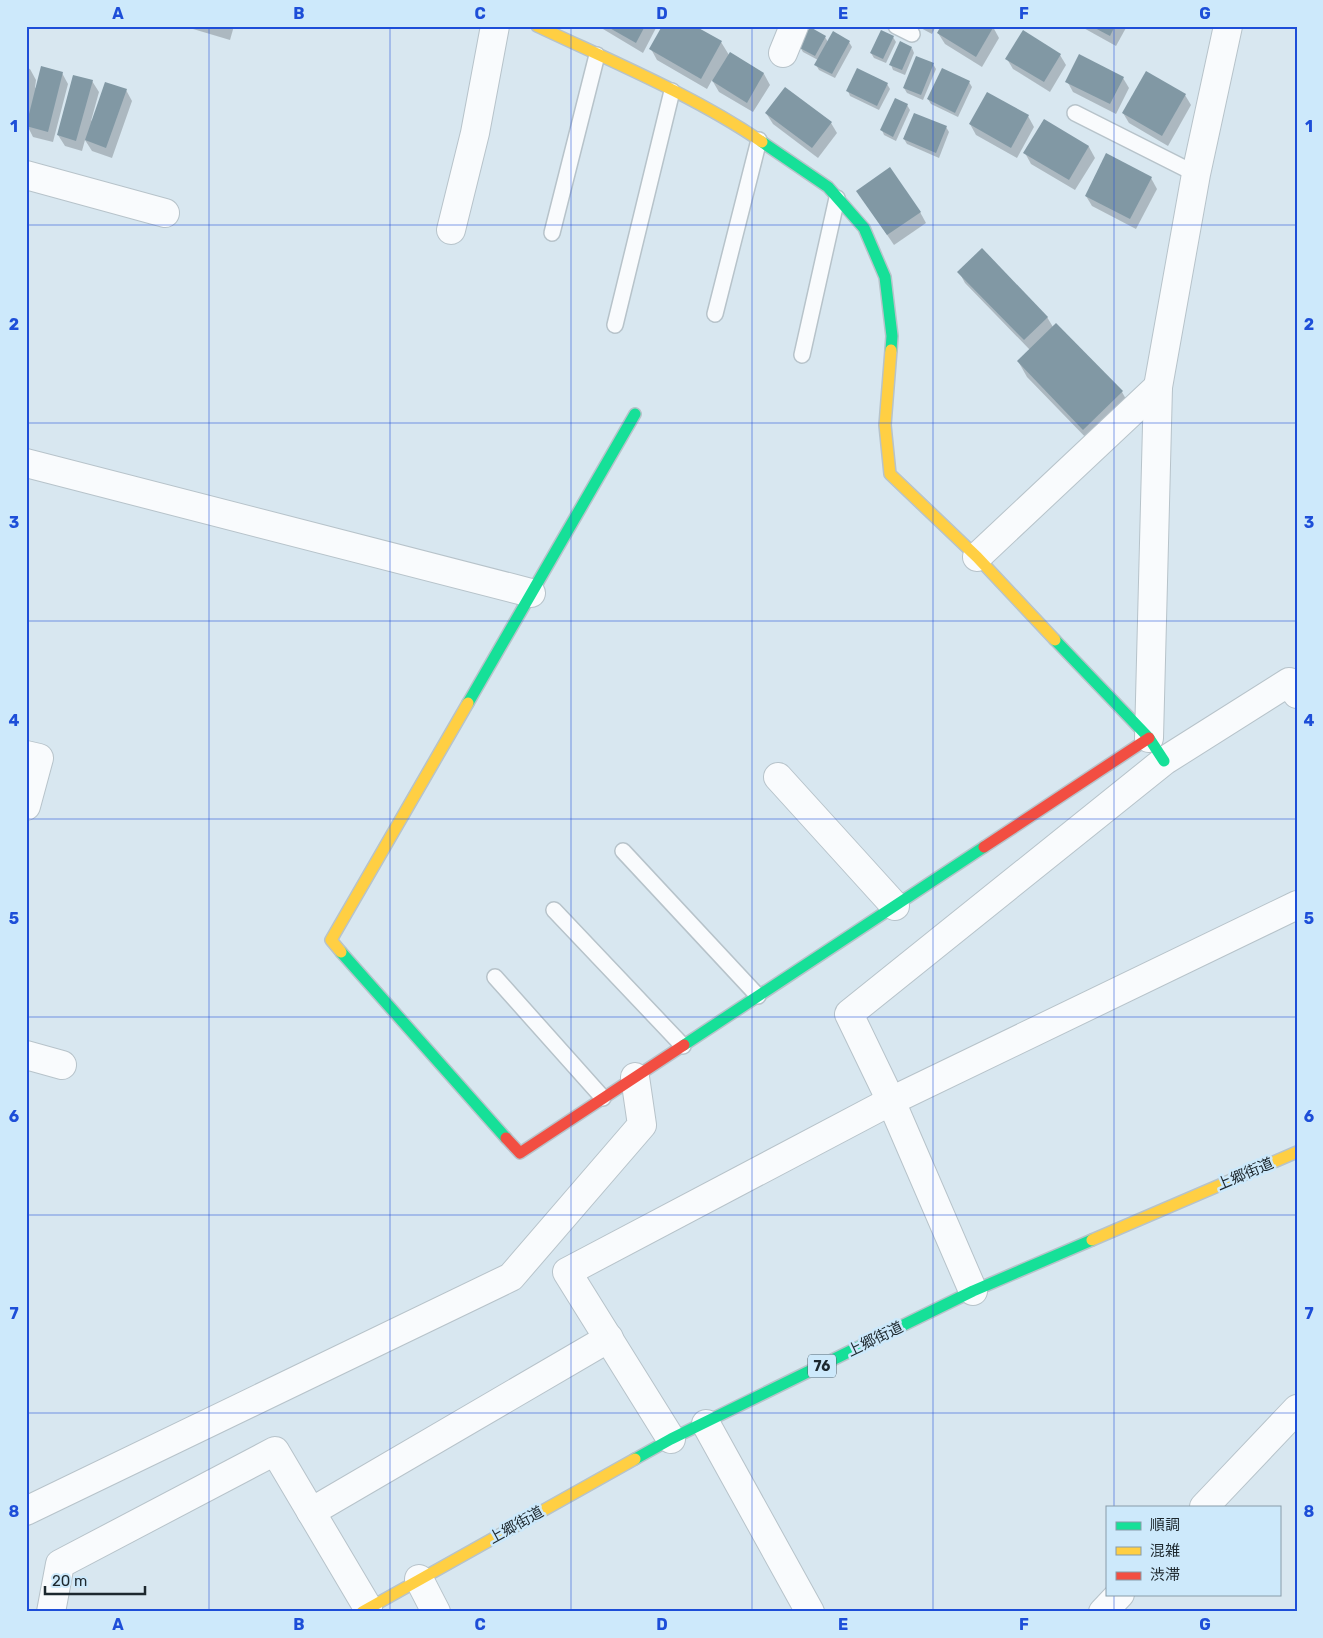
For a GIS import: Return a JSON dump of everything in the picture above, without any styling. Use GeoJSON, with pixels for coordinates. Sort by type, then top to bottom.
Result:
{"type":"FeatureCollection","features":[{"type":"Feature","properties":{"kind":"street"},"geometry":{"type":"LineString","coordinates":[[451,230],[475,133],[495,26]]}},
{"type":"Feature","properties":{"kind":"street"},"geometry":{"type":"LineString","coordinates":[[538,26],[672,91],[745,130],[828,187],[864,228],[885,277],[892,336],[885,425],[890,474],[977,557],[1149,738],[1164,761]]}},
{"type":"Feature","properties":{"kind":"street"},"geometry":{"type":"LineString","coordinates":[[782,53],[794,26]]}},
{"type":"Feature","properties":{"kind":"street"},"geometry":{"type":"LineString","coordinates":[[1149,738],[1158,388],[1196,174],[1228,26]]}},
{"type":"Feature","properties":{"kind":"street"},"geometry":{"type":"LineString","coordinates":[[26,175],[164,213]]}},
{"type":"Feature","properties":{"kind":"street"},"geometry":{"type":"LineString","coordinates":[[977,557],[1158,388]]}},
{"type":"Feature","properties":{"kind":"street"},"geometry":{"type":"LineString","coordinates":[[635,414],[331,940],[520,1153],[1149,738]]}},
{"type":"Feature","properties":{"kind":"street"},"geometry":{"type":"LineString","coordinates":[[26,463],[531,593]]}},
{"type":"Feature","properties":{"kind":"street"},"geometry":{"type":"LineString","coordinates":[[973,1291],[891,1101],[850,1014],[1164,761],[1289,682],[1297,694]]}},
{"type":"Feature","properties":{"kind":"street"},"geometry":{"type":"LineString","coordinates":[[26,755],[39,758],[26,806]]}},
{"type":"Feature","properties":{"kind":"street"},"geometry":{"type":"LineString","coordinates":[[778,777],[895,906]]}},
{"type":"Feature","properties":{"kind":"street"},"geometry":{"type":"LineString","coordinates":[[670,1439],[567,1272],[891,1101],[1297,905]]}},
{"type":"Feature","properties":{"kind":"street"},"geometry":{"type":"LineString","coordinates":[[26,1055],[62,1065]]}},
{"type":"Feature","properties":{"kind":"street"},"geometry":{"type":"LineString","coordinates":[[26,1511],[512,1277],[642,1125],[635,1077]]}},
{"type":"Feature","properties":{"kind":"street","name":"上郷街道"},"geometry":{"type":"LineString","coordinates":[[365,1610],[670,1439],[706,1424],[973,1291],[1297,1152]]}},
{"type":"Feature","properties":{"kind":"street"},"geometry":{"type":"LineString","coordinates":[[311,1512],[609,1338]]}},
{"type":"Feature","properties":{"kind":"street"},"geometry":{"type":"LineString","coordinates":[[1205,1506],[1297,1409]]}},
{"type":"Feature","properties":{"kind":"street"},"geometry":{"type":"LineString","coordinates":[[706,1424],[810,1612]]}},
{"type":"Feature","properties":{"kind":"street"},"geometry":{"type":"LineString","coordinates":[[51,1612],[60,1564],[275,1452],[311,1512],[365,1610]]}},
{"type":"Feature","properties":{"kind":"street"},"geometry":{"type":"LineString","coordinates":[[419,1579],[436,1612]]}},
{"type":"Feature","properties":{"kind":"street"},"geometry":{"type":"LineString","coordinates":[[1103,1612],[1118,1596]]}},
{"type":"Feature","properties":{"kind":"lane"},"geometry":{"type":"LineString","coordinates":[[896,26],[912,34]]}},
{"type":"Feature","properties":{"kind":"lane"},"geometry":{"type":"LineString","coordinates":[[552,233],[597,54]]}},
{"type":"Feature","properties":{"kind":"lane"},"geometry":{"type":"LineString","coordinates":[[615,325],[672,91]]}},
{"type":"Feature","properties":{"kind":"lane"},"geometry":{"type":"LineString","coordinates":[[1075,113],[1196,174]]}},
{"type":"Feature","properties":{"kind":"lane"},"geometry":{"type":"LineString","coordinates":[[715,314],[759,140]]}},
{"type":"Feature","properties":{"kind":"lane"},"geometry":{"type":"LineString","coordinates":[[802,355],[837,198]]}},
{"type":"Feature","properties":{"kind":"lane"},"geometry":{"type":"LineString","coordinates":[[623,851],[758,996]]}},
{"type":"Feature","properties":{"kind":"lane"},"geometry":{"type":"LineString","coordinates":[[554,910],[683,1046]]}},
{"type":"Feature","properties":{"kind":"lane"},"geometry":{"type":"LineString","coordinates":[[495,977],[603,1098]]}},
{"type":"Feature","properties":{"kind":"building"},"geometry":{"type":"Polygon","coordinates":[[[606,26],[645,26],[636,43],[606,26]]]}},
{"type":"Feature","properties":{"kind":"building"},"geometry":{"type":"Polygon","coordinates":[[[662,26],[695,26],[722,41],[701,79],[649,49],[662,26]]]}},
{"type":"Feature","properties":{"kind":"building"},"geometry":{"type":"Polygon","coordinates":[[[941,26],[994,26],[976,57],[937,33],[941,26]]]}},
{"type":"Feature","properties":{"kind":"building"},"geometry":{"type":"Polygon","coordinates":[[[1091,26],[1115,26],[1110,36],[1091,26]]]}},
{"type":"Feature","properties":{"kind":"building"},"geometry":{"type":"Polygon","coordinates":[[[810,27],[826,36],[815,56],[798,47],[810,27]]]}},
{"type":"Feature","properties":{"kind":"building"},"geometry":{"type":"Polygon","coordinates":[[[881,30],[894,36],[883,59],[870,53],[881,30]]]}},
{"type":"Feature","properties":{"kind":"building"},"geometry":{"type":"Polygon","coordinates":[[[1023,30],[1061,54],[1044,82],[1005,59],[1023,30]]]}},
{"type":"Feature","properties":{"kind":"building"},"geometry":{"type":"Polygon","coordinates":[[[833,31],[850,41],[832,74],[814,65],[833,31]]]}},
{"type":"Feature","properties":{"kind":"building"},"geometry":{"type":"Polygon","coordinates":[[[900,41],[912,47],[902,70],[889,65],[900,41]]]}},
{"type":"Feature","properties":{"kind":"building"},"geometry":{"type":"Polygon","coordinates":[[[730,52],[764,73],[747,103],[712,81],[730,52]]]}},
{"type":"Feature","properties":{"kind":"building"},"geometry":{"type":"Polygon","coordinates":[[[1079,54],[1124,77],[1110,104],[1065,82],[1079,54]]]}},
{"type":"Feature","properties":{"kind":"building"},"geometry":{"type":"Polygon","coordinates":[[[916,56],[934,63],[921,95],[903,88],[916,56]]]}},
{"type":"Feature","properties":{"kind":"building"},"geometry":{"type":"Polygon","coordinates":[[[41,66],[63,72],[48,132],[26,126],[41,66]]]}},
{"type":"Feature","properties":{"kind":"building"},"geometry":{"type":"Polygon","coordinates":[[[857,68],[888,83],[877,106],[846,91],[857,68]]]}},
{"type":"Feature","properties":{"kind":"building"},"geometry":{"type":"Polygon","coordinates":[[[942,68],[970,81],[955,113],[927,99],[942,68]]]}},
{"type":"Feature","properties":{"kind":"building"},"geometry":{"type":"Polygon","coordinates":[[[1146,71],[1186,94],[1162,136],[1122,113],[1146,71]]]}},
{"type":"Feature","properties":{"kind":"building"},"geometry":{"type":"Polygon","coordinates":[[[73,75],[93,80],[76,141],[57,135],[73,75]]]}},
{"type":"Feature","properties":{"kind":"building"},"geometry":{"type":"Polygon","coordinates":[[[105,82],[127,89],[106,148],[85,140],[105,82]]]}},
{"type":"Feature","properties":{"kind":"building"},"geometry":{"type":"Polygon","coordinates":[[[785,87],[832,122],[812,148],[765,113],[785,87]]]}},
{"type":"Feature","properties":{"kind":"building"},"geometry":{"type":"Polygon","coordinates":[[[987,92],[1029,115],[1011,148],[969,124],[987,92]]]}},
{"type":"Feature","properties":{"kind":"building"},"geometry":{"type":"Polygon","coordinates":[[[895,98],[908,104],[893,137],[880,130],[895,98]]]}},
{"type":"Feature","properties":{"kind":"building"},"geometry":{"type":"Polygon","coordinates":[[[914,113],[947,126],[936,153],[903,139],[914,113]]]}},
{"type":"Feature","properties":{"kind":"building"},"geometry":{"type":"Polygon","coordinates":[[[1044,119],[1089,146],[1069,180],[1023,153],[1044,119]]]}},
{"type":"Feature","properties":{"kind":"building"},"geometry":{"type":"Polygon","coordinates":[[[1106,153],[1152,177],[1130,219],[1085,196],[1106,153]]]}},
{"type":"Feature","properties":{"kind":"building"},"geometry":{"type":"Polygon","coordinates":[[[890,167],[921,212],[887,235],[856,191],[890,167]]]}},
{"type":"Feature","properties":{"kind":"building"},"geometry":{"type":"Polygon","coordinates":[[[982,248],[1048,317],[1024,340],[957,272],[982,248]]]}},
{"type":"Feature","properties":{"kind":"building"},"geometry":{"type":"Polygon","coordinates":[[[1056,323],[1123,391],[1083,430],[1017,361],[1056,323]]]}},
{"type":"Feature","properties":{"kind":"traffic: fast"},"geometry":{"type":"LineString","coordinates":[[762,142],[828,187],[864,228],[885,277],[892,336],[891,350]]}},
{"type":"Feature","properties":{"kind":"traffic: fast"},"geometry":{"type":"LineString","coordinates":[[468,703],[635,414]]}},
{"type":"Feature","properties":{"kind":"traffic: fast"},"geometry":{"type":"LineString","coordinates":[[1055,640],[1149,738],[1164,761]]}},
{"type":"Feature","properties":{"kind":"traffic: fast"},"geometry":{"type":"LineString","coordinates":[[684,1045],[984,847]]}},
{"type":"Feature","properties":{"kind":"traffic: fast"},"geometry":{"type":"LineString","coordinates":[[341,952],[506,1138]]}},
{"type":"Feature","properties":{"kind":"traffic: fast"},"geometry":{"type":"LineString","coordinates":[[635,1459],[671,1439],[973,1291],[1092,1240]]}},
{"type":"Feature","properties":{"kind":"traffic: slow"},"geometry":{"type":"LineString","coordinates":[[537,26],[681,94],[762,142]]}},
{"type":"Feature","properties":{"kind":"traffic: slow"},"geometry":{"type":"LineString","coordinates":[[891,350],[885,425],[890,474],[977,557],[1055,640]]}},
{"type":"Feature","properties":{"kind":"traffic: slow"},"geometry":{"type":"LineString","coordinates":[[341,952],[331,940],[468,703]]}},
{"type":"Feature","properties":{"kind":"traffic: slow"},"geometry":{"type":"LineString","coordinates":[[1092,1240],[1297,1152]]}},
{"type":"Feature","properties":{"kind":"traffic: slow"},"geometry":{"type":"LineString","coordinates":[[362,1612],[635,1459]]}},
{"type":"Feature","properties":{"kind":"traffic: jam"},"geometry":{"type":"LineString","coordinates":[[984,847],[1149,738]]}},
{"type":"Feature","properties":{"kind":"traffic: jam"},"geometry":{"type":"LineString","coordinates":[[506,1138],[520,1153],[684,1045]]}}]}
